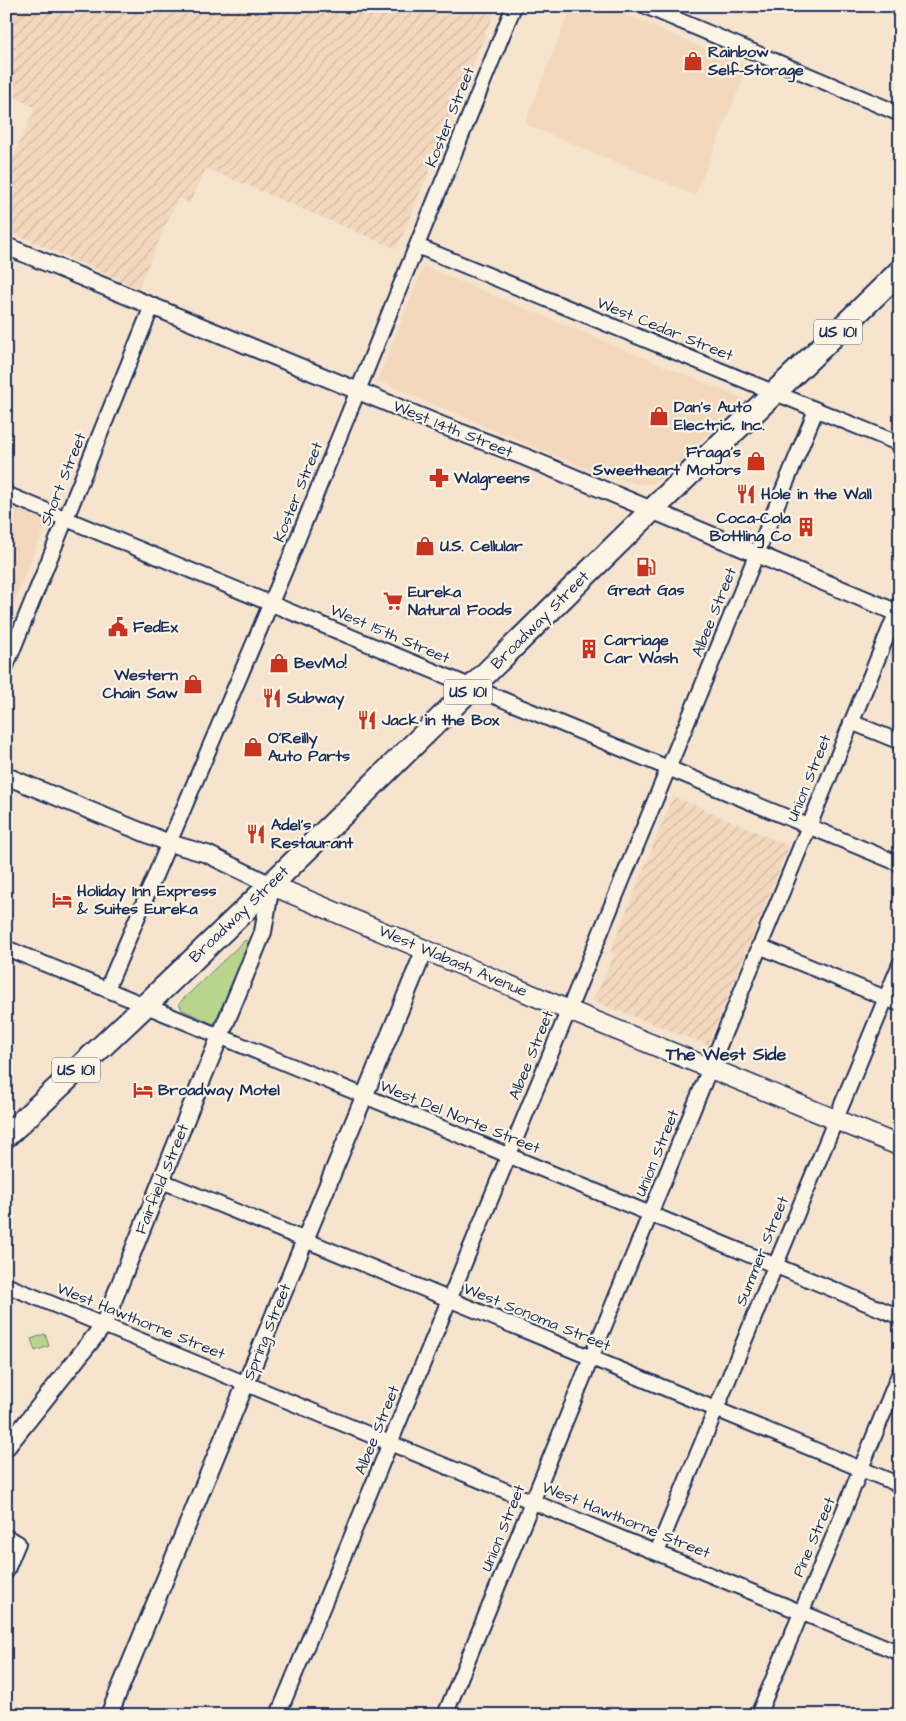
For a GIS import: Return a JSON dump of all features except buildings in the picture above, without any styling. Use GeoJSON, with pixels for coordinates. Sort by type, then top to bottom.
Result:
{"type":"FeatureCollection","features":[{"type":"Feature","properties":{"kind":"highway","name":"Broadway Street"},"geometry":{"type":"LineString","coordinates":[[6,1136],[271,885],[900,271]]}},
{"type":"Feature","properties":{"kind":"main road","name":"West Wabash Avenue"},"geometry":{"type":"LineString","coordinates":[[271,885],[568,1010],[900,1146]]}},
{"type":"Feature","properties":{"kind":"street","name":"Koster Street"},"geometry":{"type":"LineString","coordinates":[[107,989],[269,603],[290,558],[514,6]]}},
{"type":"Feature","properties":{"kind":"street"},"geometry":{"type":"LineString","coordinates":[[645,6],[900,114]]}},
{"type":"Feature","properties":{"kind":"street","name":"West 14th Street"},"geometry":{"type":"LineString","coordinates":[[6,246],[441,425],[526,457],[652,511],[899,610]]}},
{"type":"Feature","properties":{"kind":"street","name":"West Cedar Street"},"geometry":{"type":"LineString","coordinates":[[417,246],[900,444]]}},
{"type":"Feature","properties":{"kind":"street","name":"Short Street"},"geometry":{"type":"LineString","coordinates":[[6,666],[152,306]]}},
{"type":"Feature","properties":{"kind":"street","name":"Albee Street"},"geometry":{"type":"LineString","coordinates":[[278,1715],[816,410]]}},
{"type":"Feature","properties":{"kind":"street","name":"West 15th Street"},"geometry":{"type":"LineString","coordinates":[[6,494],[900,864]]}},
{"type":"Feature","properties":{"kind":"street","name":"Union Street"},"geometry":{"type":"LineString","coordinates":[[445,1715],[711,1068],[808,826],[899,610]]}},
{"type":"Feature","properties":{"kind":"street"},"geometry":{"type":"LineString","coordinates":[[851,722],[900,742]]}},
{"type":"Feature","properties":{"kind":"street","name":"West Wabash Avenue"},"geometry":{"type":"LineString","coordinates":[[6,776],[169,843],[207,854],[271,885]]}},
{"type":"Feature","properties":{"kind":"street","name":"Fairfield Street"},"geometry":{"type":"LineString","coordinates":[[6,1448],[103,1326],[263,932],[271,885]]}},
{"type":"Feature","properties":{"kind":"street"},"geometry":{"type":"LineString","coordinates":[[759,946],[900,1004]]}},
{"type":"Feature","properties":{"kind":"street","name":"West Del Norte Street"},"geometry":{"type":"LineString","coordinates":[[6,948],[900,1317]]}},
{"type":"Feature","properties":{"kind":"street","name":"Spring Street"},"geometry":{"type":"LineString","coordinates":[[110,1715],[425,949]]}},
{"type":"Feature","properties":{"kind":"street","name":"Summer Street"},"geometry":{"type":"LineString","coordinates":[[657,1552],[900,964]]}},
{"type":"Feature","properties":{"kind":"street","name":"West Sonoma Street"},"geometry":{"type":"LineString","coordinates":[[162,1181],[900,1485]]}},
{"type":"Feature","properties":{"kind":"street","name":"West Hawthorne Street"},"geometry":{"type":"LineString","coordinates":[[6,1285],[900,1652]]}},
{"type":"Feature","properties":{"kind":"street","name":"Pine Street"},"geometry":{"type":"LineString","coordinates":[[758,1715],[900,1372]]}},
{"type":"Feature","properties":{"kind":"street"},"geometry":{"type":"LineString","coordinates":[[6,1537],[18,1543],[6,1572]]}},
{"type":"Feature","properties":{"kind":"shaded area"},"geometry":{"type":"Polygon","coordinates":[[[6,6],[497,6],[397,249],[206,168],[190,203],[178,198],[138,288],[6,230],[6,174],[35,107],[6,95],[6,6]]]}},
{"type":"Feature","properties":{"kind":"shaded area"},"geometry":{"type":"Polygon","coordinates":[[[572,6],[605,6],[748,67],[695,195],[527,125],[527,117],[572,6]]]}},
{"type":"Feature","properties":{"kind":"shaded area"},"geometry":{"type":"Polygon","coordinates":[[[424,266],[744,399],[662,479],[651,484],[637,484],[590,470],[527,444],[377,380],[424,266]]]}},
{"type":"Feature","properties":{"kind":"shaded area"},"geometry":{"type":"Polygon","coordinates":[[[6,504],[47,521],[6,622],[6,504]]]}},
{"type":"Feature","properties":{"kind":"shaded area"},"geometry":{"type":"Polygon","coordinates":[[[673,796],[789,846],[708,1045],[591,1000],[599,989],[613,956],[611,950],[673,796]]]}},
{"type":"Feature","properties":{"kind":"green space"},"geometry":{"type":"Polygon","coordinates":[[[245,940],[250,943],[214,1024],[182,1010],[179,1003],[245,940]]]}},
{"type":"Feature","properties":{"kind":"green space"},"geometry":{"type":"Polygon","coordinates":[[[45,1334],[49,1346],[35,1351],[31,1339],[45,1334]]]}},
{"type":"Feature","properties":{"kind":"place","name":"Rainbow Self-Storage"},"geometry":{"type":"Point","coordinates":[693,61]}},
{"type":"Feature","properties":{"kind":"place","name":"Dan's Auto Electric, Inc."},"geometry":{"type":"Point","coordinates":[659,416]}},
{"type":"Feature","properties":{"kind":"place","name":"Fraga's Sweetheart Motors"},"geometry":{"type":"Point","coordinates":[756,461]}},
{"type":"Feature","properties":{"kind":"place","name":"Walgreens"},"geometry":{"type":"Point","coordinates":[439,478]}},
{"type":"Feature","properties":{"kind":"place","name":"Hole in the Wall"},"geometry":{"type":"Point","coordinates":[746,494]}},
{"type":"Feature","properties":{"kind":"place","name":"Coca-Cola Bottling Co"},"geometry":{"type":"Point","coordinates":[806,527]}},
{"type":"Feature","properties":{"kind":"place","name":"U.S. Cellular"},"geometry":{"type":"Point","coordinates":[425,546]}},
{"type":"Feature","properties":{"kind":"place","name":"Great Gas"},"geometry":{"type":"Point","coordinates":[646,567]}},
{"type":"Feature","properties":{"kind":"place","name":"Eureka Natural Foods"},"geometry":{"type":"Point","coordinates":[393,601]}},
{"type":"Feature","properties":{"kind":"place","name":"FedEx"},"geometry":{"type":"Point","coordinates":[118,627]}},
{"type":"Feature","properties":{"kind":"place","name":"Carriage Car Wash"},"geometry":{"type":"Point","coordinates":[589,649]}},
{"type":"Feature","properties":{"kind":"place","name":"BevMo!"},"geometry":{"type":"Point","coordinates":[279,663]}},
{"type":"Feature","properties":{"kind":"place","name":"Western Chain Saw"},"geometry":{"type":"Point","coordinates":[193,684]}},
{"type":"Feature","properties":{"kind":"place","name":"Subway"},"geometry":{"type":"Point","coordinates":[272,698]}},
{"type":"Feature","properties":{"kind":"place","name":"Jack in the Box"},"geometry":{"type":"Point","coordinates":[367,720]}},
{"type":"Feature","properties":{"kind":"place","name":"O'Reilly Auto Parts"},"geometry":{"type":"Point","coordinates":[253,747]}},
{"type":"Feature","properties":{"kind":"place","name":"Adel's Restaurant"},"geometry":{"type":"Point","coordinates":[256,834]}},
{"type":"Feature","properties":{"kind":"place","name":"Holiday Inn Express & Suites Eureka"},"geometry":{"type":"Point","coordinates":[62,900]}},
{"type":"Feature","properties":{"kind":"place","name":"Broadway Motel"},"geometry":{"type":"Point","coordinates":[143,1090]}},
{"type":"Feature","properties":{"kind":"district","name":"The West Side"},"geometry":{"type":"Point","coordinates":[726,1054]}}]}
